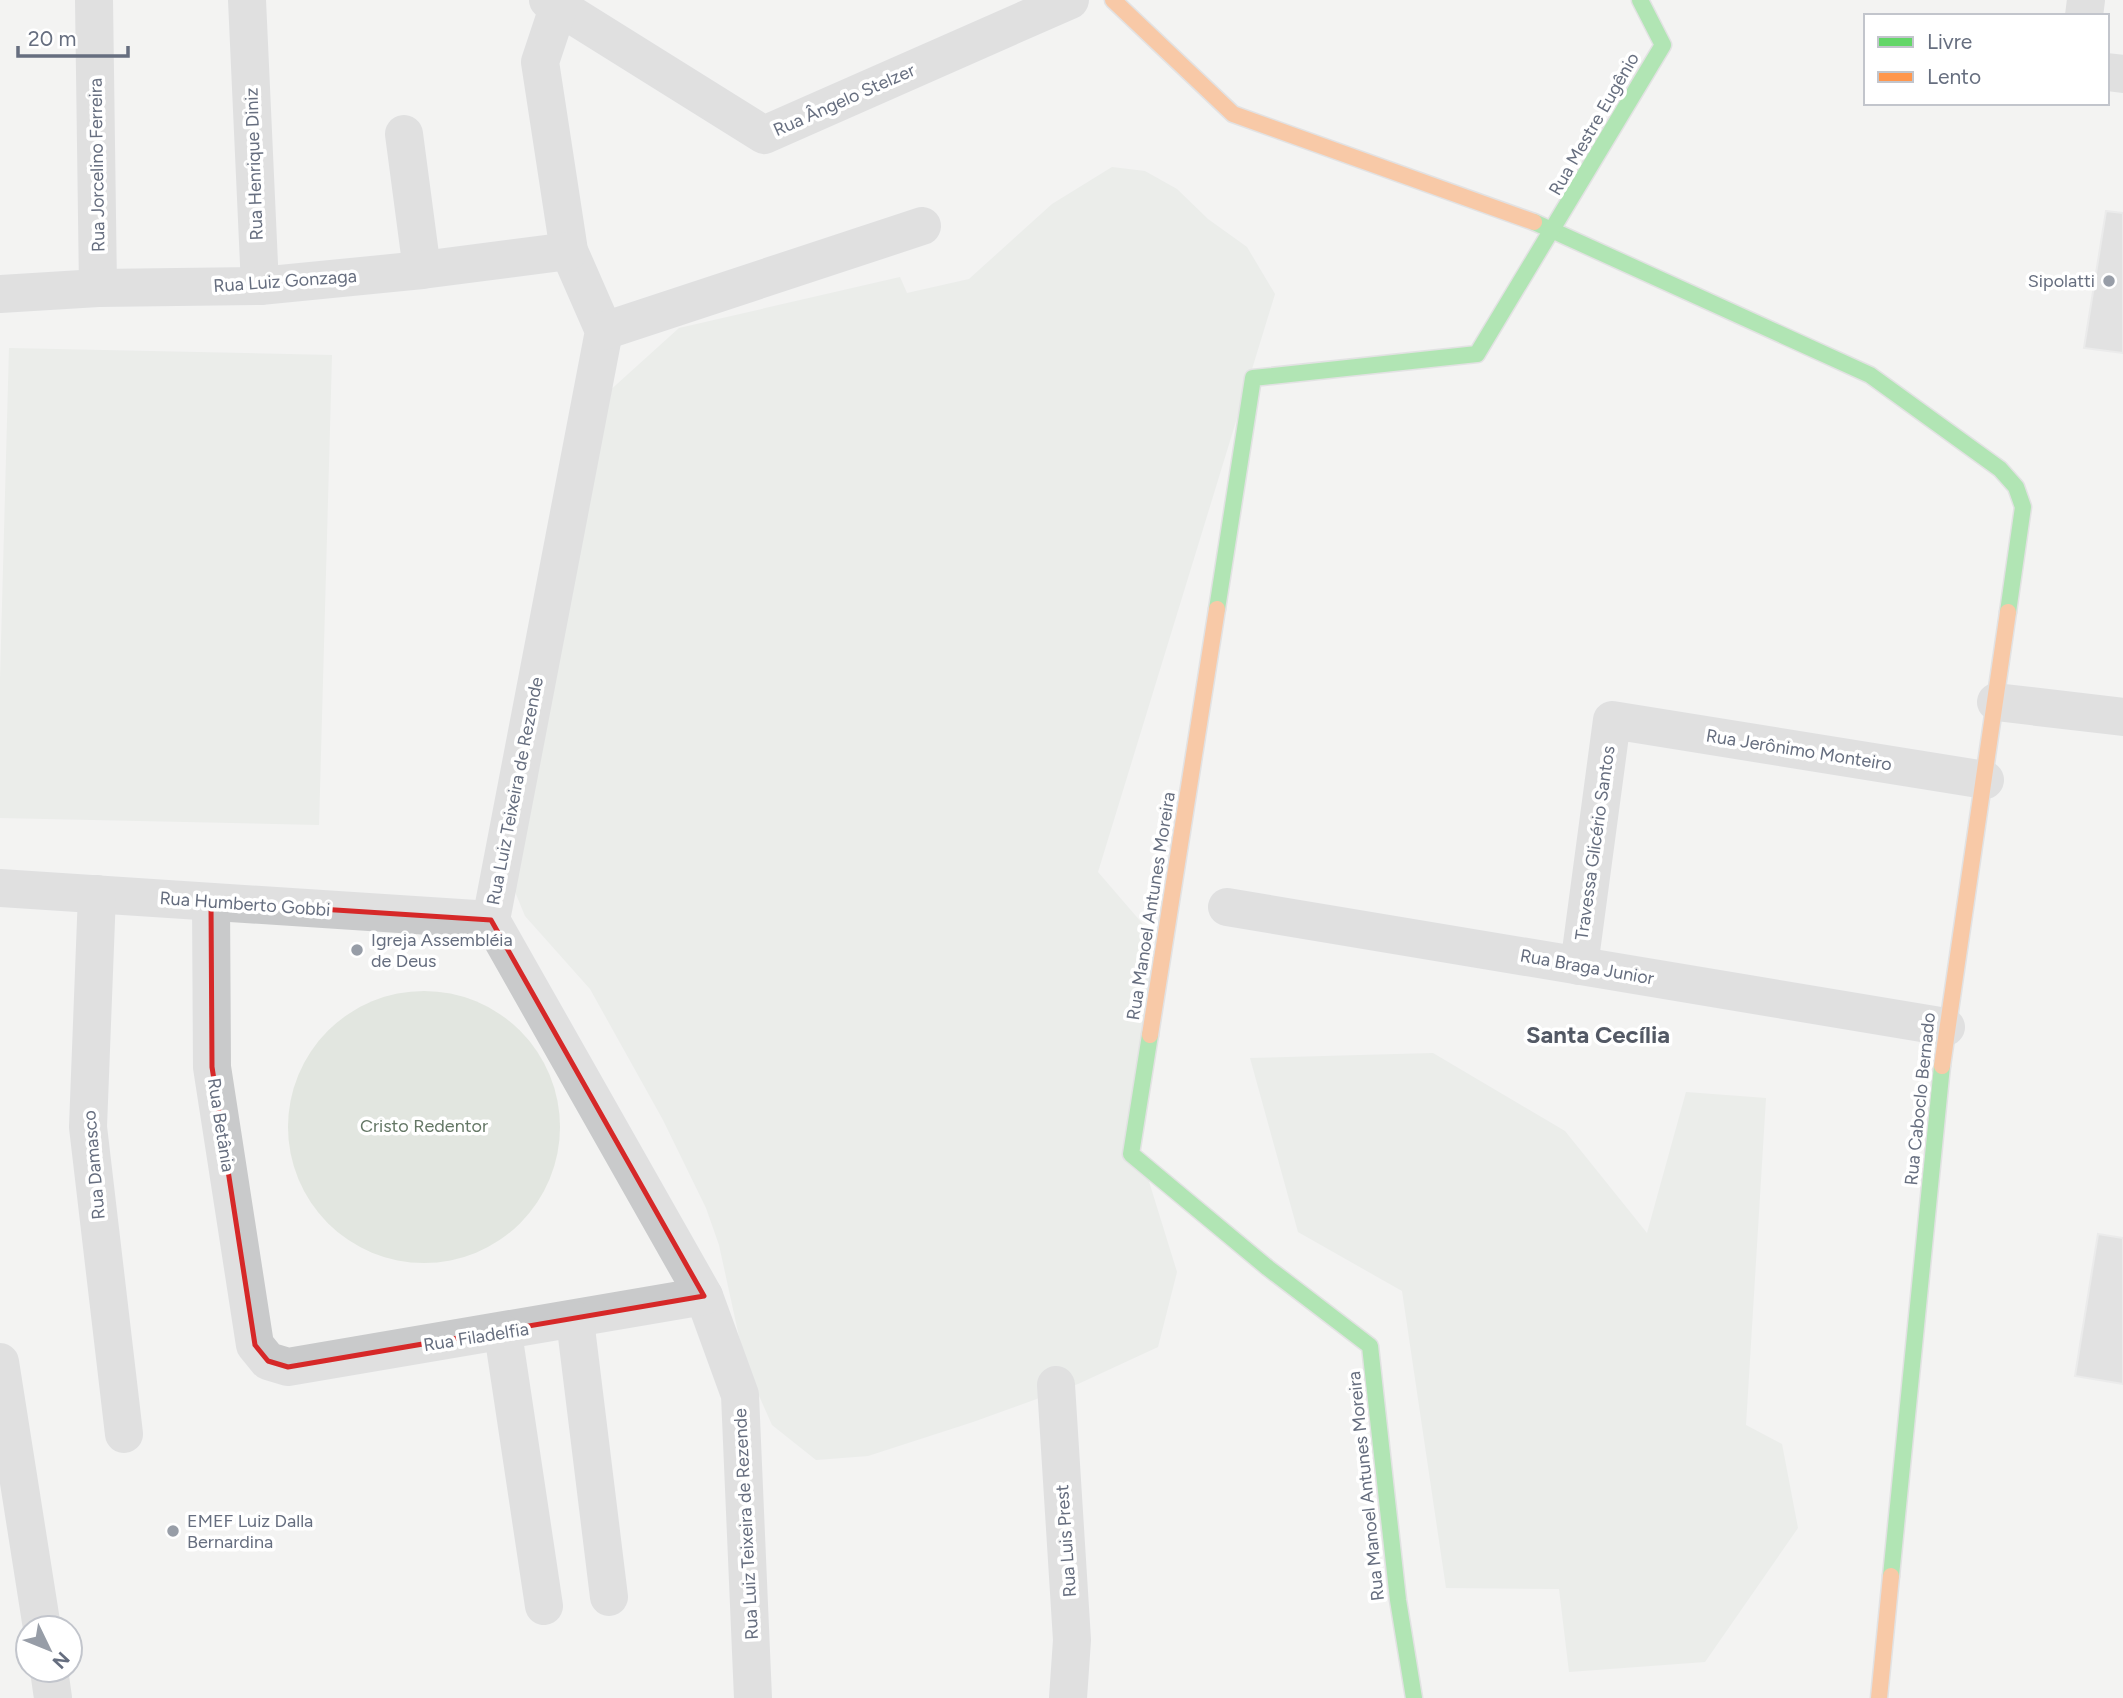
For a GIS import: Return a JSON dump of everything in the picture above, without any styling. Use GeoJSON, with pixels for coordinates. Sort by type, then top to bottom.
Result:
{"type":"FeatureCollection","features":[{"type":"Feature","properties":{"kind":"street","name":"Rua Jorcelino Ferreira"},"geometry":{"type":"LineString","coordinates":[[94,0],[98,288]]}},
{"type":"Feature","properties":{"kind":"street","name":"Rua Henrique Diniz"},"geometry":{"type":"LineString","coordinates":[[247,0],[260,286]]}},
{"type":"Feature","properties":{"kind":"street","name":"Rua Ângelo Stelzer"},"geometry":{"type":"LineString","coordinates":[[559,3],[764,135],[1070,0]]}},
{"type":"Feature","properties":{"kind":"street"},"geometry":{"type":"LineString","coordinates":[[1113,0],[1233,114],[1555,229]]}},
{"type":"Feature","properties":{"kind":"street","name":"Rua Mestre Eugênio"},"geometry":{"type":"LineString","coordinates":[[1555,229],[1662,45],[1640,0]]}},
{"type":"Feature","properties":{"kind":"street"},"geometry":{"type":"LineString","coordinates":[[559,3],[540,62],[569,251],[604,331],[922,226]]}},
{"type":"Feature","properties":{"kind":"street"},"geometry":{"type":"LineString","coordinates":[[404,134],[422,270]]}},
{"type":"Feature","properties":{"kind":"street","name":"Rua Caboclo Bernado"},"geometry":{"type":"LineString","coordinates":[[1555,229],[1870,375],[2000,469],[2016,487],[2023,507],[1985,780],[1946,1027],[1879,1698]]}},
{"type":"Feature","properties":{"kind":"street","name":"Rua Manoel Antunes Moreira"},"geometry":{"type":"LineString","coordinates":[[1414,1698],[1398,1600],[1370,1346],[1268,1268],[1131,1154],[1253,378],[1477,354],[1555,229]]}},
{"type":"Feature","properties":{"kind":"street","name":"Rua Luiz Gonzaga"},"geometry":{"type":"LineString","coordinates":[[0,294],[98,288],[260,286],[422,270],[569,251]]}},
{"type":"Feature","properties":{"kind":"street","name":"Rua Luiz Teixeira de Rezende"},"geometry":{"type":"LineString","coordinates":[[604,331],[491,920],[704,1296],[740,1395],[753,1698]]}},
{"type":"Feature","properties":{"kind":"street"},"geometry":{"type":"LineString","coordinates":[[1996,702],[2123,717]]}},
{"type":"Feature","properties":{"kind":"street","name":"Rua Jerônimo Monteiro"},"geometry":{"type":"LineString","coordinates":[[1612,720],[1985,780]]}},
{"type":"Feature","properties":{"kind":"street","name":"Travessa Glicério Santos"},"geometry":{"type":"LineString","coordinates":[[1578,966],[1612,720]]}},
{"type":"Feature","properties":{"kind":"street","name":"Rua Humberto Gobbi"},"geometry":{"type":"LineString","coordinates":[[0,888],[491,920]]}},
{"type":"Feature","properties":{"kind":"street","name":"Rua Damasco"},"geometry":{"type":"LineString","coordinates":[[97,894],[88,1127],[124,1434]]}},
{"type":"Feature","properties":{"kind":"street","name":"Rua Betânia"},"geometry":{"type":"LineString","coordinates":[[211,902],[212,1067],[255,1345]]}},
{"type":"Feature","properties":{"kind":"street","name":"Rua Braga Junior"},"geometry":{"type":"LineString","coordinates":[[1227,907],[1946,1027]]}},
{"type":"Feature","properties":{"kind":"street","name":"Rua Filadelfia"},"geometry":{"type":"LineString","coordinates":[[255,1345],[268,1361],[288,1367],[503,1333],[704,1296]]}},
{"type":"Feature","properties":{"kind":"street"},"geometry":{"type":"LineString","coordinates":[[575,1320],[608,1597]]}},
{"type":"Feature","properties":{"kind":"street"},"geometry":{"type":"LineString","coordinates":[[503,1333],[544,1606]]}},
{"type":"Feature","properties":{"kind":"street"},"geometry":{"type":"LineString","coordinates":[[0,1362],[40,1614]]}},
{"type":"Feature","properties":{"kind":"street","name":"Rua Luis Prest"},"geometry":{"type":"LineString","coordinates":[[1056,1385],[1072,1640],[1068,1698]]}},
{"type":"Feature","properties":{"kind":"highlighted area"},"geometry":{"type":"Polygon","coordinates":[[[211,902],[491,920],[704,1296],[288,1367],[268,1361],[255,1345],[212,1067],[211,902]]]}},
{"type":"Feature","properties":{"kind":"green space"},"geometry":{"type":"Polygon","coordinates":[[[1112,167],[1145,171],[1177,189],[1208,219],[1247,247],[1275,294],[1098,872],[1154,937],[1134,1133],[1177,1272],[1158,1347],[1078,1384],[973,1422],[868,1456],[816,1460],[772,1425],[745,1364],[719,1245],[706,1208],[663,1120],[590,989],[525,916],[497,848],[596,403],[679,328],[900,277],[907,293],[969,279],[1052,204],[1112,167]]]}},
{"type":"Feature","properties":{"kind":"green space"},"geometry":{"type":"Polygon","coordinates":[[[9,348],[332,355],[319,825],[0,818],[0,680],[9,348]]]}},
{"type":"Feature","properties":{"kind":"green space","name":"Cristo Redentor"},"geometry":{"type":"Polygon","coordinates":[[[411,991],[437,991],[476,1001],[500,1014],[520,1031],[537,1051],[550,1075],[558,1100],[558,1154],[550,1179],[537,1203],[520,1223],[500,1240],[476,1253],[451,1261],[411,1263],[384,1257],[360,1247],[338,1232],[319,1213],[304,1191],[294,1167],[288,1140],[288,1114],[294,1087],[304,1063],[319,1041],[338,1022],[360,1007],[384,997],[411,991]]]}},
{"type":"Feature","properties":{"kind":"green space"},"geometry":{"type":"Polygon","coordinates":[[[1433,1053],[1565,1131],[1647,1233],[1686,1092],[1766,1098],[1746,1425],[1782,1444],[1798,1528],[1705,1662],[1569,1672],[1559,1589],[1446,1588],[1402,1291],[1298,1232],[1250,1058],[1433,1053]]]}},
{"type":"Feature","properties":{"kind":"building","name":"Sipolatti"},"geometry":{"type":"Polygon","coordinates":[[[2106,211],[2123,213],[2123,353],[2084,348],[2106,211]]]}},
{"type":"Feature","properties":{"kind":"building"},"geometry":{"type":"Polygon","coordinates":[[[2098,1234],[2123,1238],[2123,1384],[2075,1376],[2098,1234]]]}},
{"type":"Feature","properties":{"kind":"traffic: fast"},"geometry":{"type":"LineString","coordinates":[[1217,609],[1253,378],[1477,354],[1663,45],[1640,0]]}},
{"type":"Feature","properties":{"kind":"traffic: fast"},"geometry":{"type":"LineString","coordinates":[[1534,222],[1870,375],[2000,469],[2016,487],[2023,507],[2008,612]]}},
{"type":"Feature","properties":{"kind":"traffic: fast"},"geometry":{"type":"LineString","coordinates":[[1150,1035],[1131,1154],[1268,1268],[1370,1346],[1398,1600],[1414,1698]]}},
{"type":"Feature","properties":{"kind":"traffic: fast"},"geometry":{"type":"LineString","coordinates":[[1891,1576],[1942,1066]]}},
{"type":"Feature","properties":{"kind":"traffic: slow"},"geometry":{"type":"LineString","coordinates":[[1113,0],[1233,114],[1534,222]]}},
{"type":"Feature","properties":{"kind":"traffic: slow"},"geometry":{"type":"LineString","coordinates":[[1150,1035],[1217,609]]}},
{"type":"Feature","properties":{"kind":"traffic: slow"},"geometry":{"type":"LineString","coordinates":[[1942,1066],[2008,612]]}},
{"type":"Feature","properties":{"kind":"traffic: slow"},"geometry":{"type":"LineString","coordinates":[[1879,1698],[1891,1576]]}},
{"type":"Feature","properties":{"kind":"place","name":"Sipolatti"},"geometry":{"type":"Point","coordinates":[2109,281]}},
{"type":"Feature","properties":{"kind":"place","name":"Igreja Assembléia de Deus"},"geometry":{"type":"Point","coordinates":[357,950]}},
{"type":"Feature","properties":{"kind":"place","name":"EMEF Luiz Dalla Bernardina"},"geometry":{"type":"Point","coordinates":[173,1531]}},
{"type":"Feature","properties":{"kind":"district","name":"Santa Cecília"},"geometry":{"type":"Point","coordinates":[1598,1034]}}]}
